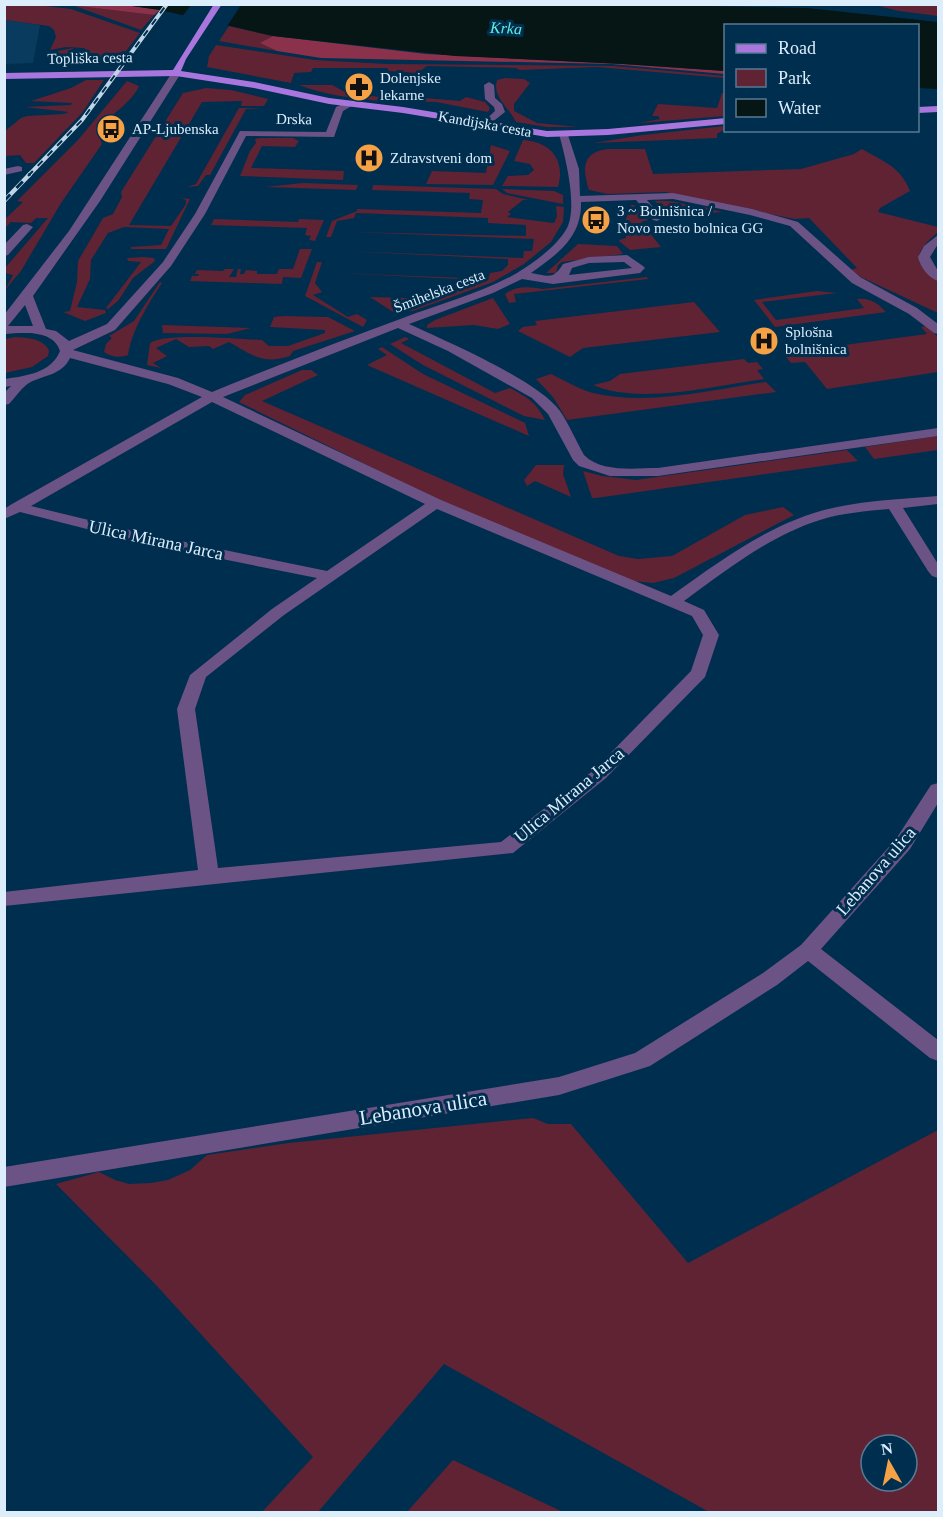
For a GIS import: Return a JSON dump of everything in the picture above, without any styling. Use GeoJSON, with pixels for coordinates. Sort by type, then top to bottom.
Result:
{"type":"FeatureCollection","features":[{"type":"Feature","properties":{"kind":"main road"},"geometry":{"type":"LineString","coordinates":[[176,73],[182,59],[218,4]]}},
{"type":"Feature","properties":{"kind":"main road","name":"Topliška cesta"},"geometry":{"type":"LineString","coordinates":[[4,76],[176,73]]}},
{"type":"Feature","properties":{"kind":"main road","name":"Kandijska cesta"},"geometry":{"type":"LineString","coordinates":[[176,73],[254,85],[350,104],[403,110],[524,131],[564,134],[724,121]]}},
{"type":"Feature","properties":{"kind":"main road"},"geometry":{"type":"LineString","coordinates":[[919,110],[939,109]]}},
{"type":"Feature","properties":{"kind":"street"},"geometry":{"type":"LineString","coordinates":[[4,323],[28,297],[109,179],[176,73]]}},
{"type":"Feature","properties":{"kind":"street"},"geometry":{"type":"LineString","coordinates":[[486,124],[500,112],[499,106],[490,99],[489,86]]}},
{"type":"Feature","properties":{"kind":"street","name":"Drska"},"geometry":{"type":"LineString","coordinates":[[116,322],[175,253],[200,214],[243,133],[330,135],[339,109],[350,104]]}},
{"type":"Feature","properties":{"kind":"street","name":"Šmihelska cesta"},"geometry":{"type":"LineString","coordinates":[[11,511],[213,397],[306,358],[489,291],[521,275],[552,253],[572,229],[576,217],[574,169],[564,134]]}},
{"type":"Feature","properties":{"kind":"street"},"geometry":{"type":"LineString","coordinates":[[4,172],[18,170]]}},
{"type":"Feature","properties":{"kind":"street"},"geometry":{"type":"LineString","coordinates":[[576,199],[673,196],[752,212],[794,224],[856,280],[913,311],[939,330]]}},
{"type":"Feature","properties":{"kind":"street"},"geometry":{"type":"LineString","coordinates":[[639,197],[657,218]]}},
{"type":"Feature","properties":{"kind":"street"},"geometry":{"type":"LineString","coordinates":[[4,253],[27,227]]}},
{"type":"Feature","properties":{"kind":"street"},"geometry":{"type":"LineString","coordinates":[[939,238],[926,249],[923,257],[925,264],[939,277]]}},
{"type":"Feature","properties":{"kind":"street"},"geometry":{"type":"LineString","coordinates":[[521,275],[553,280],[636,271],[639,268],[627,258],[589,260],[567,266],[563,275],[553,280]]}},
{"type":"Feature","properties":{"kind":"street"},"geometry":{"type":"LineString","coordinates":[[28,297],[41,330]]}},
{"type":"Feature","properties":{"kind":"street"},"geometry":{"type":"LineString","coordinates":[[55,335],[116,322]]}},
{"type":"Feature","properties":{"kind":"street"},"geometry":{"type":"LineString","coordinates":[[51,371],[63,362],[68,350],[116,322]]}},
{"type":"Feature","properties":{"kind":"street"},"geometry":{"type":"LineString","coordinates":[[399,324],[510,378],[537,395],[554,412],[578,457],[584,463],[610,472],[625,474],[680,469],[939,432]]}},
{"type":"Feature","properties":{"kind":"street"},"geometry":{"type":"LineString","coordinates":[[4,330],[41,330],[63,340],[68,350],[117,367],[150,373],[213,397]]}},
{"type":"Feature","properties":{"kind":"street"},"geometry":{"type":"LineString","coordinates":[[4,382],[24,380],[51,371],[117,367]]}},
{"type":"Feature","properties":{"kind":"street"},"geometry":{"type":"LineString","coordinates":[[4,401],[24,380]]}},
{"type":"Feature","properties":{"kind":"street","name":"Ulica Mirana Jarca"},"geometry":{"type":"LineString","coordinates":[[4,899],[209,876],[506,848],[600,774],[699,673],[711,635],[698,613],[436,503],[213,397]]}},
{"type":"Feature","properties":{"kind":"street"},"geometry":{"type":"LineString","coordinates":[[673,602],[740,554],[804,520],[838,511],[939,500]]}},
{"type":"Feature","properties":{"kind":"street"},"geometry":{"type":"LineString","coordinates":[[209,876],[186,710],[198,675],[278,612],[436,503]]}},
{"type":"Feature","properties":{"kind":"street"},"geometry":{"type":"LineString","coordinates":[[894,506],[933,568],[939,573]]}},
{"type":"Feature","properties":{"kind":"street","name":"Ulica Mirana Jarca"},"geometry":{"type":"LineString","coordinates":[[11,511],[330,576]]}},
{"type":"Feature","properties":{"kind":"street","name":"Lebanova ulica"},"geometry":{"type":"LineString","coordinates":[[4,1177],[559,1086],[642,1060],[770,979],[808,950],[903,844],[939,789]]}},
{"type":"Feature","properties":{"kind":"street"},"geometry":{"type":"LineString","coordinates":[[808,950],[939,1052]]}},
{"type":"Feature","properties":{"kind":"shaded area"},"geometry":{"type":"Polygon","coordinates":[[[70,5],[125,5],[160,10],[154,15],[70,5]]]}},
{"type":"Feature","properties":{"kind":"shaded area"},"geometry":{"type":"Polygon","coordinates":[[[5,20],[40,25],[33,63],[5,64],[5,20]]]}},
{"type":"Feature","properties":{"kind":"shaded area"},"geometry":{"type":"Polygon","coordinates":[[[273,36],[426,54],[623,64],[724,71],[724,74],[611,64],[321,58],[277,51],[260,43],[273,36]]]}},
{"type":"Feature","properties":{"kind":"green space"},"geometry":{"type":"Polygon","coordinates":[[[5,4],[71,9],[140,33],[116,64],[90,64],[52,52],[73,48],[72,50],[77,54],[88,52],[84,48],[66,47],[50,50],[56,37],[54,30],[49,26],[5,20],[5,4]]]}},
{"type":"Feature","properties":{"kind":"green space"},"geometry":{"type":"Polygon","coordinates":[[[72,5],[154,15],[141,30],[72,5]]]}},
{"type":"Feature","properties":{"kind":"green space"},"geometry":{"type":"Polygon","coordinates":[[[875,5],[938,5],[938,16],[899,11],[875,5]]]}},
{"type":"Feature","properties":{"kind":"green space"},"geometry":{"type":"Polygon","coordinates":[[[229,26],[273,36],[261,43],[277,51],[219,41],[229,26]]]}},
{"type":"Feature","properties":{"kind":"green space"},"geometry":{"type":"Polygon","coordinates":[[[216,45],[315,60],[386,64],[613,66],[724,76],[724,78],[597,67],[520,70],[516,68],[427,66],[417,73],[389,71],[387,68],[313,68],[311,72],[294,73],[291,83],[207,67],[209,56],[216,45]]]}},
{"type":"Feature","properties":{"kind":"green space"},"geometry":{"type":"Polygon","coordinates":[[[524,79],[530,83],[514,104],[514,111],[537,123],[579,127],[547,127],[516,122],[497,92],[497,80],[524,79]]]}},
{"type":"Feature","properties":{"kind":"green space"},"geometry":{"type":"Polygon","coordinates":[[[86,80],[104,80],[82,113],[34,163],[26,163],[20,155],[5,156],[5,131],[21,118],[69,112],[25,107],[71,105],[72,103],[31,101],[71,88],[86,80]]]}},
{"type":"Feature","properties":{"kind":"green space"},"geometry":{"type":"Polygon","coordinates":[[[127,81],[139,86],[136,92],[97,131],[102,144],[61,203],[21,271],[5,290],[13,275],[5,273],[5,268],[48,218],[36,218],[31,223],[11,222],[5,228],[5,219],[23,202],[17,201],[78,140],[127,81]]]}},
{"type":"Feature","properties":{"kind":"green space"},"geometry":{"type":"Polygon","coordinates":[[[299,85],[332,85],[347,93],[380,97],[380,101],[329,94],[299,85]]]}},
{"type":"Feature","properties":{"kind":"green space"},"geometry":{"type":"Polygon","coordinates":[[[206,88],[231,90],[268,99],[264,106],[241,106],[242,101],[202,102],[129,225],[171,226],[186,204],[186,200],[181,198],[190,199],[166,249],[131,249],[131,247],[161,245],[169,229],[124,227],[108,233],[91,260],[90,279],[77,307],[105,310],[106,313],[85,321],[63,312],[70,311],[77,282],[78,261],[103,218],[113,214],[122,197],[121,192],[183,93],[206,88]]]}},
{"type":"Feature","properties":{"kind":"green space"},"geometry":{"type":"Polygon","coordinates":[[[722,93],[724,93],[724,116],[639,123],[660,119],[658,116],[652,116],[658,104],[717,108],[722,93]]]}},
{"type":"Feature","properties":{"kind":"green space"},"geometry":{"type":"Polygon","coordinates":[[[388,97],[460,101],[466,97],[485,102],[490,108],[488,112],[436,102],[386,101],[388,97]]]}},
{"type":"Feature","properties":{"kind":"green space"},"geometry":{"type":"Polygon","coordinates":[[[239,108],[262,108],[246,109],[210,175],[206,175],[198,186],[187,187],[196,184],[239,108]]]}},
{"type":"Feature","properties":{"kind":"green space"},"geometry":{"type":"Polygon","coordinates":[[[724,126],[724,130],[717,134],[717,138],[593,143],[724,126]]]}},
{"type":"Feature","properties":{"kind":"green space"},"geometry":{"type":"Polygon","coordinates":[[[293,138],[299,141],[295,147],[262,146],[251,168],[344,171],[343,180],[240,176],[250,151],[256,143],[255,139],[293,138]]]}},
{"type":"Feature","properties":{"kind":"green space"},"geometry":{"type":"Polygon","coordinates":[[[523,140],[541,144],[554,154],[560,168],[558,187],[502,186],[508,176],[528,175],[534,170],[530,164],[514,161],[523,140]]]}},
{"type":"Feature","properties":{"kind":"green space"},"geometry":{"type":"Polygon","coordinates":[[[491,145],[510,151],[493,185],[426,184],[432,171],[486,173],[491,145]]]}},
{"type":"Feature","properties":{"kind":"green space"},"geometry":{"type":"Polygon","coordinates":[[[608,149],[645,149],[653,174],[801,169],[854,154],[862,149],[896,170],[910,191],[880,208],[878,212],[938,227],[938,232],[921,251],[919,262],[929,274],[938,280],[938,313],[848,271],[857,268],[809,218],[794,219],[665,192],[608,194],[589,190],[585,175],[586,163],[593,154],[608,149]]]}},
{"type":"Feature","properties":{"kind":"green space"},"geometry":{"type":"Polygon","coordinates":[[[303,183],[358,185],[356,190],[265,187],[303,183]]]}},
{"type":"Feature","properties":{"kind":"green space"},"geometry":{"type":"Polygon","coordinates":[[[373,185],[496,189],[503,194],[529,200],[523,200],[508,212],[511,214],[507,217],[554,223],[557,216],[556,206],[564,207],[563,222],[551,242],[524,264],[493,282],[413,311],[393,312],[370,297],[442,299],[443,293],[455,293],[458,279],[338,273],[488,279],[490,273],[502,271],[508,265],[508,259],[345,251],[523,258],[524,251],[532,251],[534,239],[351,232],[526,236],[526,225],[488,223],[488,218],[356,213],[354,218],[337,221],[331,237],[326,237],[332,221],[357,211],[357,209],[481,213],[483,200],[469,199],[470,193],[372,190],[373,185]]]}},
{"type":"Feature","properties":{"kind":"green space"},"geometry":{"type":"Polygon","coordinates":[[[502,189],[554,191],[563,195],[563,204],[507,193],[502,189]]]}},
{"type":"Feature","properties":{"kind":"green space"},"geometry":{"type":"Polygon","coordinates":[[[655,201],[684,204],[698,213],[708,212],[704,207],[722,212],[668,217],[655,201]]]}},
{"type":"Feature","properties":{"kind":"green space"},"geometry":{"type":"Polygon","coordinates":[[[631,205],[634,205],[648,220],[641,222],[661,247],[630,250],[620,242],[619,240],[626,238],[626,219],[631,205]]]}},
{"type":"Feature","properties":{"kind":"green space"},"geometry":{"type":"Polygon","coordinates":[[[214,219],[298,222],[299,219],[324,220],[315,241],[309,240],[311,236],[305,235],[307,228],[211,225],[214,219]]]}},
{"type":"Feature","properties":{"kind":"green space"},"geometry":{"type":"Polygon","coordinates":[[[578,244],[617,246],[623,254],[562,262],[558,265],[556,273],[546,273],[578,244]]]}},
{"type":"Feature","properties":{"kind":"green space"},"geometry":{"type":"Polygon","coordinates":[[[300,249],[312,249],[301,278],[283,277],[282,284],[190,281],[192,276],[198,276],[199,274],[195,274],[197,270],[223,271],[225,269],[234,269],[229,277],[236,277],[238,269],[241,269],[240,274],[244,274],[246,270],[257,271],[257,274],[277,274],[279,269],[293,269],[300,249]]]}},
{"type":"Feature","properties":{"kind":"green space"},"geometry":{"type":"Polygon","coordinates":[[[127,258],[154,258],[155,261],[133,278],[118,301],[108,309],[106,308],[141,262],[128,261],[127,258]]]}},
{"type":"Feature","properties":{"kind":"green space"},"geometry":{"type":"Polygon","coordinates":[[[317,262],[322,262],[315,283],[322,292],[313,295],[348,317],[357,314],[367,320],[363,327],[305,296],[317,262]]]}},
{"type":"Feature","properties":{"kind":"green space"},"geometry":{"type":"Polygon","coordinates":[[[647,277],[648,279],[514,294],[516,302],[509,303],[505,294],[523,287],[543,289],[647,277]]]}},
{"type":"Feature","properties":{"kind":"green space"},"geometry":{"type":"Polygon","coordinates":[[[160,282],[162,283],[137,327],[128,355],[116,356],[104,352],[106,344],[112,338],[109,336],[134,321],[160,282]]]}},
{"type":"Feature","properties":{"kind":"green space"},"geometry":{"type":"Polygon","coordinates":[[[817,291],[837,293],[762,302],[776,320],[864,308],[857,299],[873,302],[886,312],[775,327],[754,300],[817,291]]]}},
{"type":"Feature","properties":{"kind":"green space"},"geometry":{"type":"Polygon","coordinates":[[[493,298],[510,324],[498,329],[474,325],[427,328],[427,325],[435,320],[493,298]]]}},
{"type":"Feature","properties":{"kind":"green space"},"geometry":{"type":"Polygon","coordinates":[[[694,302],[720,332],[583,348],[570,357],[518,331],[523,327],[537,325],[535,321],[694,302]]]}},
{"type":"Feature","properties":{"kind":"green space"},"geometry":{"type":"Polygon","coordinates":[[[274,317],[328,317],[355,331],[293,351],[290,356],[281,359],[258,357],[229,342],[213,349],[209,346],[189,347],[176,339],[156,348],[167,356],[153,363],[161,368],[147,365],[150,343],[158,340],[186,337],[221,338],[262,340],[269,346],[288,346],[325,333],[325,330],[270,327],[274,317]]]}},
{"type":"Feature","properties":{"kind":"green space"},"geometry":{"type":"Polygon","coordinates":[[[162,325],[251,328],[227,334],[163,333],[162,325]]]}},
{"type":"Feature","properties":{"kind":"green space"},"geometry":{"type":"Polygon","coordinates":[[[927,326],[938,337],[938,372],[827,389],[805,362],[791,363],[786,357],[810,355],[807,350],[927,334],[921,327],[927,326]]]}},
{"type":"Feature","properties":{"kind":"green space"},"geometry":{"type":"Polygon","coordinates":[[[15,337],[34,339],[43,343],[49,350],[48,356],[32,367],[5,373],[5,339],[15,337]]]}},
{"type":"Feature","properties":{"kind":"green space"},"geometry":{"type":"Polygon","coordinates":[[[405,337],[409,339],[401,343],[495,393],[510,388],[522,395],[535,405],[545,420],[524,416],[423,365],[390,344],[405,337]]]}},
{"type":"Feature","properties":{"kind":"green space"},"geometry":{"type":"Polygon","coordinates":[[[382,347],[423,374],[525,423],[529,436],[367,365],[387,355],[378,349],[382,347]]]}},
{"type":"Feature","properties":{"kind":"green space"},"geometry":{"type":"Polygon","coordinates":[[[744,359],[748,363],[757,362],[763,369],[757,370],[764,379],[655,394],[612,391],[593,385],[610,381],[620,374],[744,359]]]}},
{"type":"Feature","properties":{"kind":"green space"},"geometry":{"type":"Polygon","coordinates":[[[302,370],[311,370],[318,375],[262,401],[619,556],[638,559],[672,556],[745,515],[783,507],[794,515],[674,578],[653,583],[633,581],[436,499],[239,402],[245,395],[302,370]]]}},
{"type":"Feature","properties":{"kind":"green space"},"geometry":{"type":"Polygon","coordinates":[[[551,374],[587,391],[614,397],[679,395],[766,382],[776,392],[567,420],[553,397],[536,379],[551,374]]]}},
{"type":"Feature","properties":{"kind":"green space"},"geometry":{"type":"Polygon","coordinates":[[[938,436],[938,450],[874,459],[865,447],[938,436]]]}},
{"type":"Feature","properties":{"kind":"green space"},"geometry":{"type":"Polygon","coordinates":[[[847,450],[858,461],[596,498],[592,498],[583,471],[636,480],[847,450]]]}},
{"type":"Feature","properties":{"kind":"green space"},"geometry":{"type":"Polygon","coordinates":[[[536,465],[564,465],[563,474],[571,497],[535,481],[527,486],[524,480],[536,465]]]}},
{"type":"Feature","properties":{"kind":"green space"},"geometry":{"type":"Polygon","coordinates":[[[533,1118],[548,1124],[571,1124],[688,1263],[938,1130],[938,1512],[709,1512],[444,1364],[318,1512],[262,1512],[313,1457],[156,1285],[56,1184],[99,1172],[129,1184],[168,1180],[190,1170],[207,1155],[289,1143],[533,1118]]]}},
{"type":"Feature","properties":{"kind":"green space"},"geometry":{"type":"Polygon","coordinates":[[[453,1460],[563,1512],[407,1512],[453,1460]]]}},
{"type":"Feature","properties":{"kind":"water","name":"Krka"},"geometry":{"type":"Polygon","coordinates":[[[610,4],[807,8],[938,22],[938,89],[919,88],[919,24],[724,24],[724,71],[455,56],[273,36],[160,10],[125,5],[610,4]]]}},
{"type":"Feature","properties":{"kind":"pier"},"geometry":{"type":"Polygon","coordinates":[[[191,5],[241,5],[226,28],[181,18],[191,5]]]}},
{"type":"Feature","properties":{"kind":"railway"},"geometry":{"type":"LineString","coordinates":[[28,176],[82,120],[167,4]]}},
{"type":"Feature","properties":{"kind":"railway"},"geometry":{"type":"LineString","coordinates":[[4,201],[30,174]]}},
{"type":"Feature","properties":{"kind":"place","name":"Dolenjske lekarne"},"geometry":{"type":"Point","coordinates":[359,87]}},
{"type":"Feature","properties":{"kind":"place","name":"AP-Ljubenska"},"geometry":{"type":"Point","coordinates":[111,129]}},
{"type":"Feature","properties":{"kind":"place","name":"Zdravstveni dom"},"geometry":{"type":"Point","coordinates":[369,158]}},
{"type":"Feature","properties":{"kind":"place","name":"3 ~ Bolnišnica / Novo mesto bolnica GG"},"geometry":{"type":"Point","coordinates":[596,220]}},
{"type":"Feature","properties":{"kind":"place","name":"Splošna bolnišnica"},"geometry":{"type":"Point","coordinates":[764,341]}}]}
